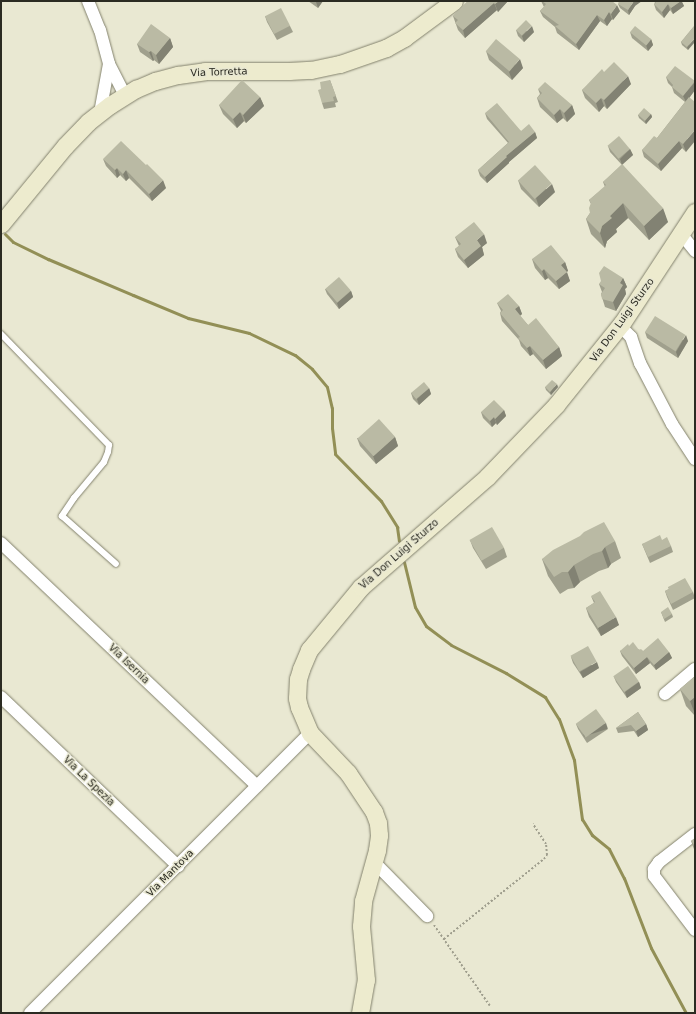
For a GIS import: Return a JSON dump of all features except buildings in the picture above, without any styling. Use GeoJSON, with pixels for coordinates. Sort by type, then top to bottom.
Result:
{"type":"FeatureCollection","features":[{"type":"Feature","properties":{"kind":"street"},"geometry":{"type":"LineString","coordinates":[[88,1],[100,30],[108,64],[125,96]]}},
{"type":"Feature","properties":{"kind":"street","name":"Via Torretta"},"geometry":{"type":"LineString","coordinates":[[1,224],[65,146],[100,113],[125,96],[155,81],[205,71],[311,70],[340,64],[386,48],[404,38],[454,1]]}},
{"type":"Feature","properties":{"kind":"street"},"geometry":{"type":"LineString","coordinates":[[100,113],[108,64]]}},
{"type":"Feature","properties":{"kind":"street","name":"Via Don Luigi Sturzo"},"geometry":{"type":"LineString","coordinates":[[360,1013],[366,980],[361,926],[363,901],[374,862],[379,835],[374,812],[348,772],[310,733],[299,708],[297,698],[298,679],[309,650],[361,586],[487,477],[556,405],[620,326],[682,235],[695,212]]}},
{"type":"Feature","properties":{"kind":"street"},"geometry":{"type":"LineString","coordinates":[[682,235],[695,251]]}},
{"type":"Feature","properties":{"kind":"street"},"geometry":{"type":"LineString","coordinates":[[620,326],[631,337],[640,364],[672,424],[695,459]]}},
{"type":"Feature","properties":{"kind":"street","name":"Via Isernia"},"geometry":{"type":"LineString","coordinates":[[1,543],[257,786]]}},
{"type":"Feature","properties":{"kind":"street"},"geometry":{"type":"LineString","coordinates":[[665,694],[695,669]]}},
{"type":"Feature","properties":{"kind":"street","name":"Via La Spezia"},"geometry":{"type":"LineString","coordinates":[[1,697],[178,866]]}},
{"type":"Feature","properties":{"kind":"street","name":"Via Mantova"},"geometry":{"type":"LineString","coordinates":[[30,1013],[310,733]]}},
{"type":"Feature","properties":{"kind":"street"},"geometry":{"type":"LineString","coordinates":[[695,834],[659,862],[654,869],[654,876],[695,930]]}},
{"type":"Feature","properties":{"kind":"street"},"geometry":{"type":"LineString","coordinates":[[374,862],[427,916]]}},
{"type":"Feature","properties":{"kind":"lane"},"geometry":{"type":"LineString","coordinates":[[1,334],[109,445],[104,462],[74,498],[62,516],[116,564]]}},
{"type":"Feature","properties":{"kind":"path"},"geometry":{"type":"LineString","coordinates":[[444,939],[544,859],[547,855],[546,844],[533,824]]}},
{"type":"Feature","properties":{"kind":"path"},"geometry":{"type":"LineString","coordinates":[[427,916],[490,1006]]}},
{"type":"Feature","properties":{"kind":"waterway"},"geometry":{"type":"LineString","coordinates":[[5,234],[13,242],[48,259],[188,318],[249,333],[295,355],[312,369],[327,387],[332,408],[332,428],[335,454],[381,501],[397,527],[399,541]]}},
{"type":"Feature","properties":{"kind":"waterway"},"geometry":{"type":"LineString","coordinates":[[404,562],[415,607],[426,626],[451,645],[506,673],[545,697],[559,719],[574,760],[582,819],[592,835],[609,849],[624,878],[651,948],[686,1013]]}}]}
